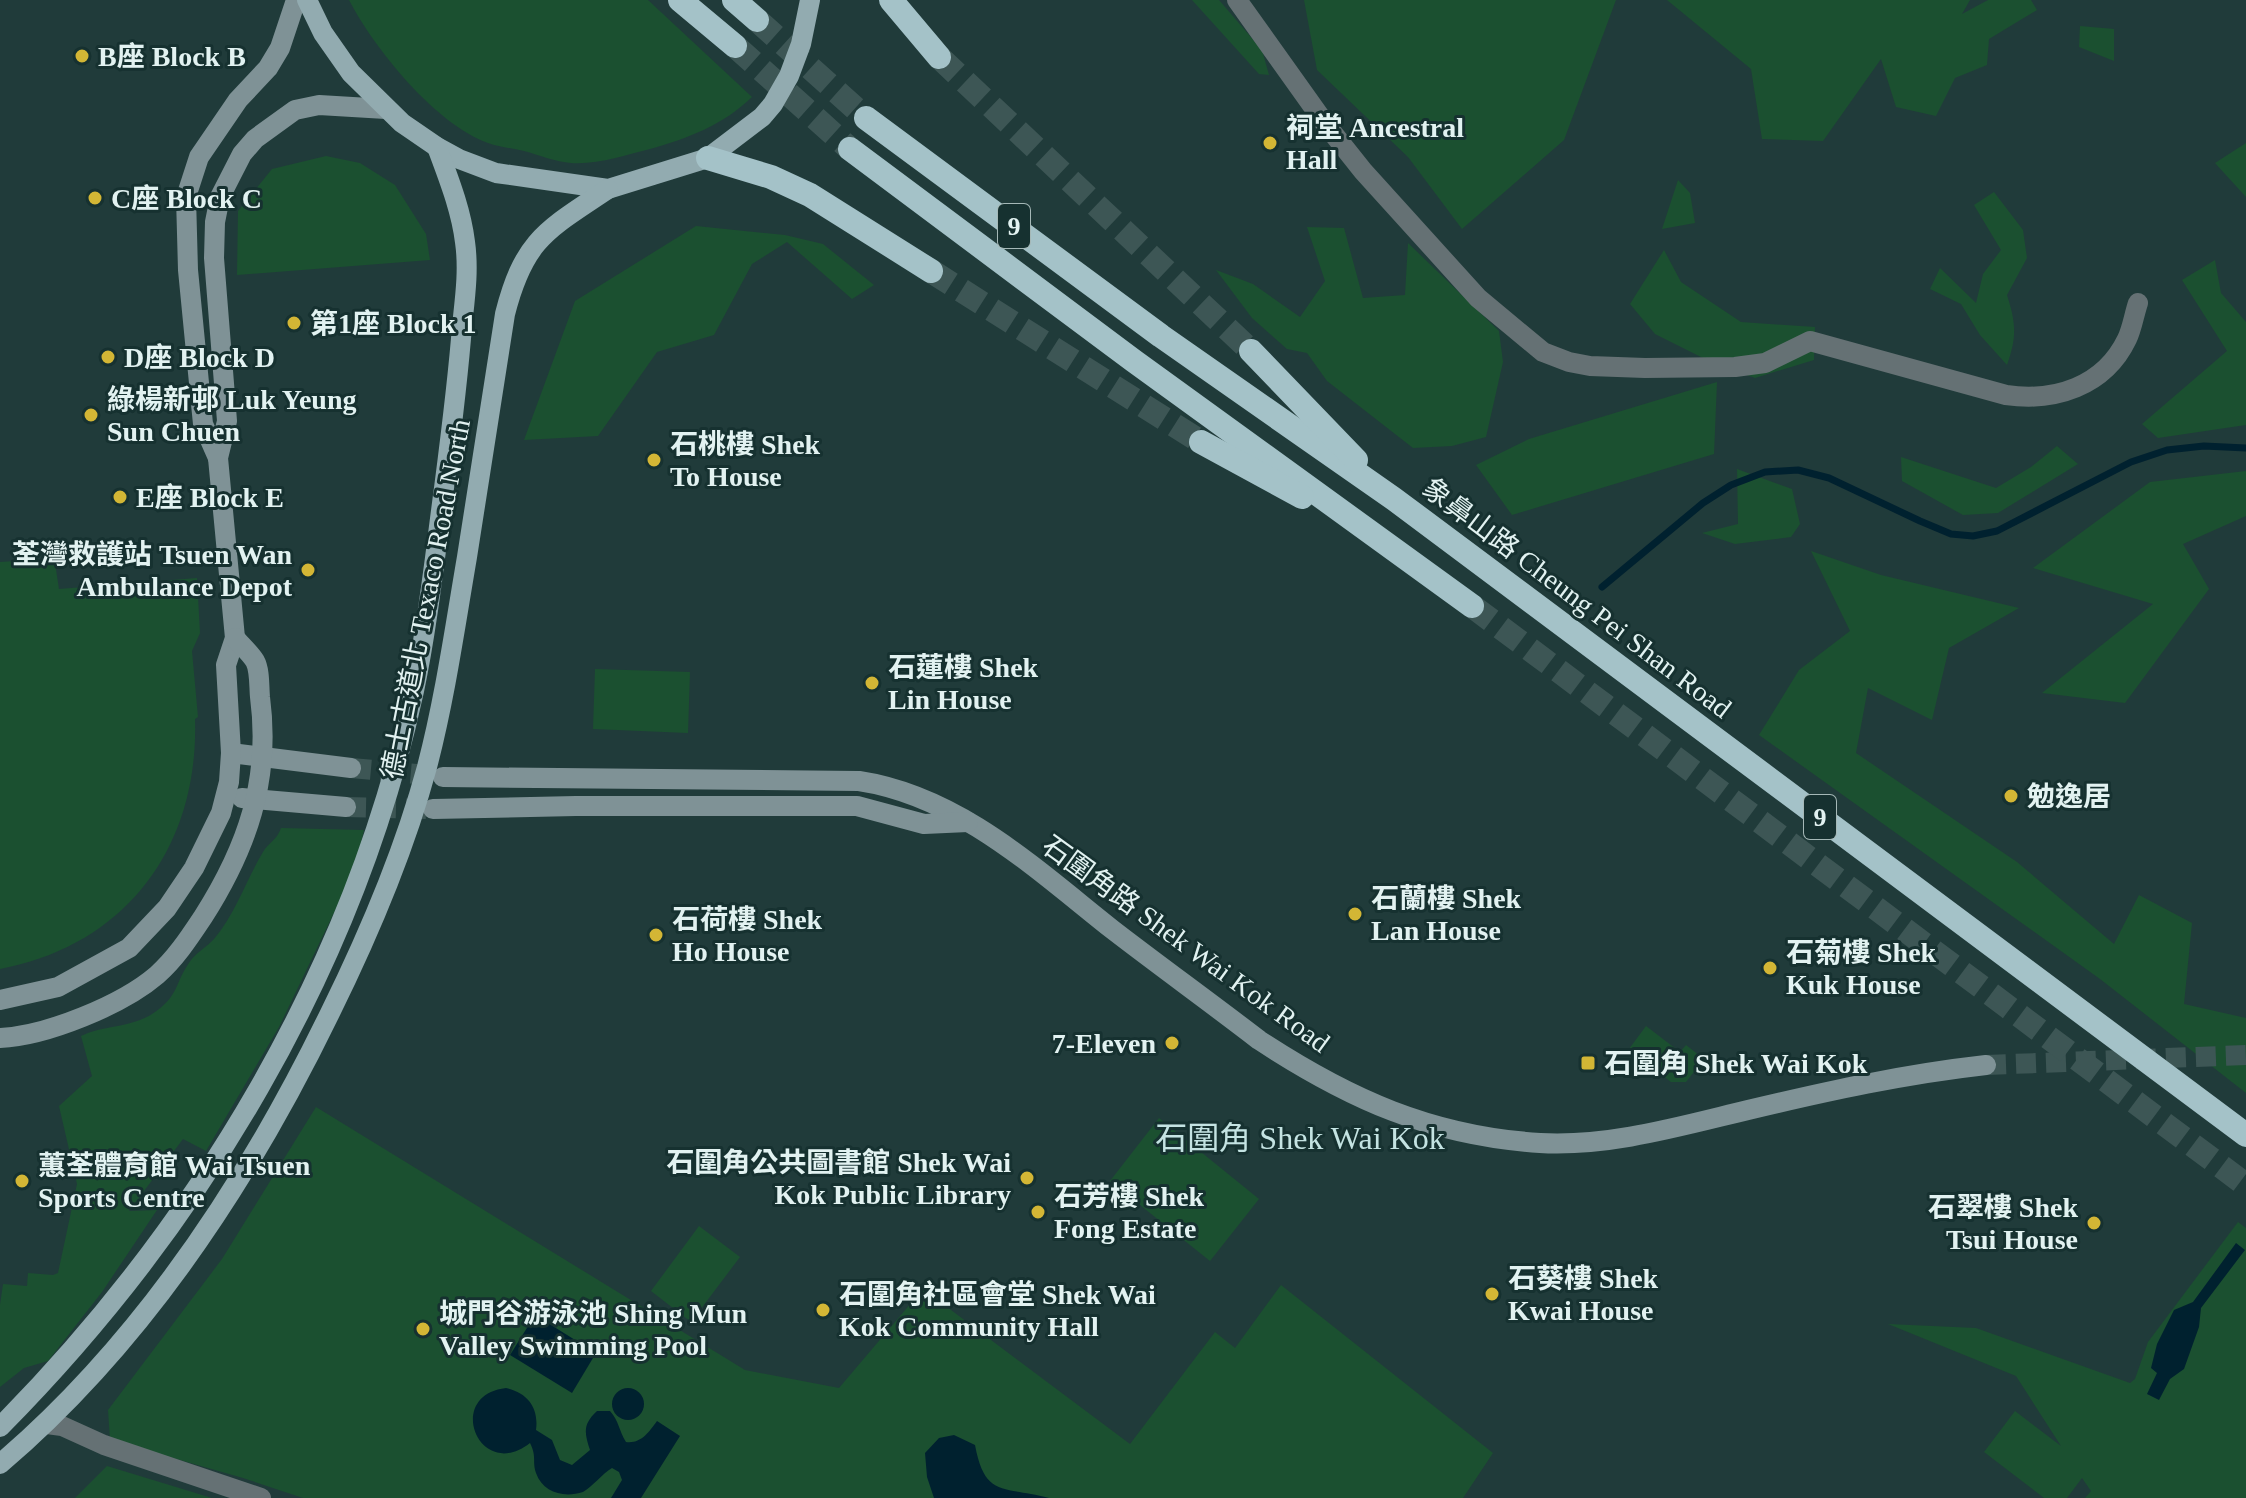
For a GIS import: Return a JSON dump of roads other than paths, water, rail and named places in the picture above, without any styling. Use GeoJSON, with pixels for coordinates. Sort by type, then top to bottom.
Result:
{"type":"FeatureCollection","features":[{"type":"Feature","properties":{"kind":"highway"},"geometry":{"type":"LineString","coordinates":[[680,0],[735,46]]}},
{"type":"Feature","properties":{"kind":"highway"},"geometry":{"type":"LineString","coordinates":[[734,0],[757,20]]}},
{"type":"Feature","properties":{"kind":"highway"},"geometry":{"type":"LineString","coordinates":[[891,0],[939,57]]}},
{"type":"Feature","properties":{"kind":"highway","name":"象鼻山路 Cheung Pei Shan Road"},"geometry":{"type":"LineString","coordinates":[[866,118],[1161,336],[1394,499],[2246,1135]]}},
{"type":"Feature","properties":{"kind":"highway","name":"9"},"geometry":{"type":"LineString","coordinates":[[850,149],[1472,606]]}},
{"type":"Feature","properties":{"kind":"highway"},"geometry":{"type":"LineString","coordinates":[[708,158],[771,177],[810,195],[931,271]]}},
{"type":"Feature","properties":{"kind":"highway"},"geometry":{"type":"LineString","coordinates":[[1251,351],[1394,499]]}},
{"type":"Feature","properties":{"kind":"highway"},"geometry":{"type":"LineString","coordinates":[[1201,442],[1368,532]]}},
{"type":"Feature","properties":{"kind":"main road"},"geometry":{"type":"LineString","coordinates":[[307,0],[323,33],[351,73],[386,109],[437,147],[496,173],[608,189],[708,158],[749,128],[773,104],[789,76],[801,44],[810,0]]}},
{"type":"Feature","properties":{"kind":"main road","name":"德士古道北 Texaco Road North"},"geometry":{"type":"LineString","coordinates":[[0,1427],[108,1309],[183,1209],[228,1139],[303,1004],[371,844],[414,690],[429,604],[458,378],[467,274],[465,240],[437,147]]}},
{"type":"Feature","properties":{"kind":"main road","name":"德士古道北 Texaco Road North"},"geometry":{"type":"LineString","coordinates":[[0,1464],[47,1424],[115,1348],[187,1254],[274,1122],[344,986],[399,855],[427,766],[458,611],[505,314],[514,280],[528,251],[548,230],[608,189]]}},
{"type":"Feature","properties":{"kind":"street"},"geometry":{"type":"LineString","coordinates":[[0,1000],[58,987],[129,948],[167,908],[194,868],[227,796],[231,753],[226,665],[235,638],[218,458],[203,424],[188,270],[186,197],[199,157],[238,100],[268,68],[280,48],[296,0]]}},
{"type":"Feature","properties":{"kind":"street"},"geometry":{"type":"LineString","coordinates":[[1237,0],[1363,171],[1478,298],[1527,341],[1555,357],[1590,366],[1735,367],[1765,363],[1810,341],[2006,395],[2047,397],[2077,388],[2103,371],[2128,338],[2138,303]]}},
{"type":"Feature","properties":{"kind":"street"},"geometry":{"type":"LineString","coordinates":[[218,458],[227,421],[214,258],[215,222],[228,178],[255,139],[295,110],[319,105],[386,109]]}},
{"type":"Feature","properties":{"kind":"street"},"geometry":{"type":"LineString","coordinates":[[0,1038],[73,1021],[119,1000],[156,976],[183,948],[222,886],[242,844],[256,800],[263,757],[263,719],[256,663],[235,638]]}},
{"type":"Feature","properties":{"kind":"street"},"geometry":{"type":"LineString","coordinates":[[231,753],[351,768]]}},
{"type":"Feature","properties":{"kind":"street","name":"石圍角路 Shek Wai Kok Road"},"geometry":{"type":"LineString","coordinates":[[443,777],[859,781],[886,785],[968,822],[1019,856],[1259,1040],[1301,1067],[1388,1112],[1474,1135],[1542,1143],[1607,1140],[1867,1082],[1986,1065]]}},
{"type":"Feature","properties":{"kind":"street"},"geometry":{"type":"LineString","coordinates":[[227,796],[346,807]]}},
{"type":"Feature","properties":{"kind":"street"},"geometry":{"type":"LineString","coordinates":[[433,809],[857,806],[924,824],[968,822]]}},
{"type":"Feature","properties":{"kind":"street"},"geometry":{"type":"LineString","coordinates":[[47,1424],[62,1426],[117,1450],[261,1498]]}},
{"type":"Feature","properties":{"kind":"water"},"geometry":{"type":"Polygon","coordinates":[[[2236,1243],[2245,1250],[2201,1308],[2199,1327],[2184,1369],[2170,1379],[2159,1400],[2147,1394],[2157,1373],[2151,1368],[2157,1344],[2174,1310],[2193,1302],[2236,1243]]]}},
{"type":"Feature","properties":{"kind":"water"},"geometry":{"type":"Polygon","coordinates":[[[535,1315],[596,1353],[572,1393],[510,1355],[535,1315]]]}},
{"type":"Feature","properties":{"kind":"water"},"geometry":{"type":"Polygon","coordinates":[[[506,1388],[526,1398],[534,1408],[536,1430],[552,1440],[560,1460],[572,1465],[590,1450],[586,1429],[597,1411],[610,1411],[626,1442],[640,1439],[657,1421],[680,1436],[641,1498],[611,1498],[622,1480],[619,1472],[612,1468],[583,1492],[562,1494],[549,1489],[539,1480],[530,1443],[512,1452],[496,1452],[484,1445],[476,1433],[473,1419],[476,1405],[487,1394],[506,1388]]]}},
{"type":"Feature","properties":{"kind":"water"},"geometry":{"type":"Polygon","coordinates":[[[628,1388],[639,1393],[644,1404],[639,1415],[628,1420],[617,1415],[612,1404],[617,1393],[628,1388]]]}},
{"type":"Feature","properties":{"kind":"water"},"geometry":{"type":"Polygon","coordinates":[[[954,1435],[975,1445],[984,1474],[998,1487],[1049,1498],[934,1498],[927,1477],[925,1453],[939,1438],[954,1435]]]}},
{"type":"Feature","properties":{"kind":"waterway"},"geometry":{"type":"LineString","coordinates":[[1602,587],[1703,503],[1731,485],[1765,472],[1798,470],[1829,478],[1951,534],[1973,536],[1997,531],[2131,462],[2167,450],[2204,446],[2246,448]]}},
{"type":"Feature","properties":{"kind":"tunnel"},"geometry":{"type":"LineString","coordinates":[[757,20],[866,118]]}},
{"type":"Feature","properties":{"kind":"tunnel"},"geometry":{"type":"LineString","coordinates":[[735,46],[850,149]]}},
{"type":"Feature","properties":{"kind":"tunnel"},"geometry":{"type":"LineString","coordinates":[[939,57],[1251,351]]}},
{"type":"Feature","properties":{"kind":"tunnel"},"geometry":{"type":"LineString","coordinates":[[931,271],[1201,442]]}},
{"type":"Feature","properties":{"kind":"tunnel"},"geometry":{"type":"LineString","coordinates":[[1472,606],[2246,1185]]}},
{"type":"Feature","properties":{"kind":"tunnel"},"geometry":{"type":"LineString","coordinates":[[351,768],[439,776]]}},
{"type":"Feature","properties":{"kind":"tunnel"},"geometry":{"type":"LineString","coordinates":[[346,807],[429,809]]}},
{"type":"Feature","properties":{"kind":"tunnel"},"geometry":{"type":"LineString","coordinates":[[1986,1065],[2246,1055]]}},
{"type":"Feature","properties":{"kind":"place","name":"B座 Block B"},"geometry":{"type":"Point","coordinates":[82,56]}},
{"type":"Feature","properties":{"kind":"place","name":"祠堂 Ancestral Hall"},"geometry":{"type":"Point","coordinates":[1270,143]}},
{"type":"Feature","properties":{"kind":"place","name":"C座 Block C"},"geometry":{"type":"Point","coordinates":[95,198]}},
{"type":"Feature","properties":{"kind":"place","name":"第1座 Block 1"},"geometry":{"type":"Point","coordinates":[294,323]}},
{"type":"Feature","properties":{"kind":"place","name":"D座 Block D"},"geometry":{"type":"Point","coordinates":[108,357]}},
{"type":"Feature","properties":{"kind":"place","name":"綠楊新邨 Luk Yeung Sun Chuen"},"geometry":{"type":"Point","coordinates":[91,415]}},
{"type":"Feature","properties":{"kind":"place","name":"石桃樓 Shek To House"},"geometry":{"type":"Point","coordinates":[654,460]}},
{"type":"Feature","properties":{"kind":"place","name":"E座 Block E"},"geometry":{"type":"Point","coordinates":[120,497]}},
{"type":"Feature","properties":{"kind":"place","name":"荃灣救護站 Tsuen Wan Ambulance Depot"},"geometry":{"type":"Point","coordinates":[308,570]}},
{"type":"Feature","properties":{"kind":"place","name":"石蓮樓 Shek Lin House"},"geometry":{"type":"Point","coordinates":[872,683]}},
{"type":"Feature","properties":{"kind":"place","name":"勉逸居"},"geometry":{"type":"Point","coordinates":[2011,796]}},
{"type":"Feature","properties":{"kind":"place","name":"石蘭樓 Shek Lan House"},"geometry":{"type":"Point","coordinates":[1355,914]}},
{"type":"Feature","properties":{"kind":"place","name":"石荷樓 Shek Ho House"},"geometry":{"type":"Point","coordinates":[656,935]}},
{"type":"Feature","properties":{"kind":"place","name":"石菊樓 Shek Kuk House"},"geometry":{"type":"Point","coordinates":[1770,968]}},
{"type":"Feature","properties":{"kind":"place","name":"7-Eleven"},"geometry":{"type":"Point","coordinates":[1172,1043]}},
{"type":"Feature","properties":{"kind":"place","name":"石圍角 Shek Wai Kok"},"geometry":{"type":"Point","coordinates":[1588,1063]}},
{"type":"Feature","properties":{"kind":"place","name":"石圍角公共圖書館 Shek Wai Kok Public Library"},"geometry":{"type":"Point","coordinates":[1027,1178]}},
{"type":"Feature","properties":{"kind":"place","name":"蕙荃體育館 Wai Tsuen Sports Centre"},"geometry":{"type":"Point","coordinates":[22,1181]}},
{"type":"Feature","properties":{"kind":"place","name":"石芳樓 Shek Fong Estate"},"geometry":{"type":"Point","coordinates":[1038,1212]}},
{"type":"Feature","properties":{"kind":"place","name":"石翠樓 Shek Tsui House"},"geometry":{"type":"Point","coordinates":[2094,1223]}},
{"type":"Feature","properties":{"kind":"place","name":"石葵樓 Shek Kwai House"},"geometry":{"type":"Point","coordinates":[1492,1294]}},
{"type":"Feature","properties":{"kind":"place","name":"石圍角社區會堂 Shek Wai Kok Community Hall"},"geometry":{"type":"Point","coordinates":[823,1310]}},
{"type":"Feature","properties":{"kind":"place","name":"城門谷游泳池 Shing Mun Valley Swimming Pool"},"geometry":{"type":"Point","coordinates":[423,1329]}},
{"type":"Feature","properties":{"kind":"district","name":"石圍角 Shek Wai Kok"},"geometry":{"type":"Point","coordinates":[1300,1138]}}]}
